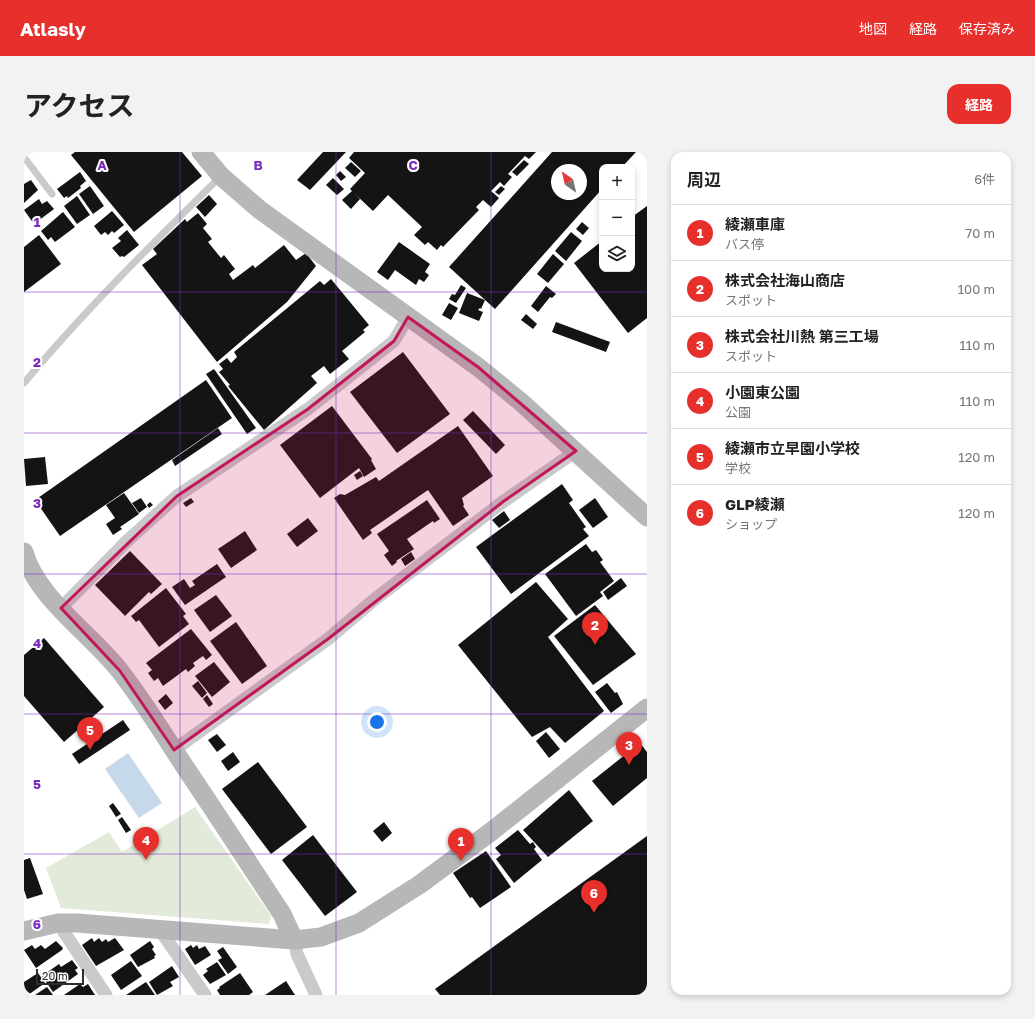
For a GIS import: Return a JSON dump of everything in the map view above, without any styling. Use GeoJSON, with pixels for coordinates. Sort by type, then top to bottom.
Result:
{"type":"FeatureCollection","features":[{"type":"Feature","properties":{"kind":"street"},"geometry":{"type":"LineString","coordinates":[[207,156],[221,176],[266,215],[478,367],[521,402],[647,517]]}},
{"type":"Feature","properties":{"kind":"street"},"geometry":{"type":"LineString","coordinates":[[61,608],[127,541],[177,496],[314,404],[394,341],[408,317]]}},
{"type":"Feature","properties":{"kind":"street"},"geometry":{"type":"LineString","coordinates":[[174,750],[328,639],[375,599],[498,506],[576,451]]}},
{"type":"Feature","properties":{"kind":"street"},"geometry":{"type":"LineString","coordinates":[[24,552],[33,575],[42,589],[97,644],[120,671],[174,750],[282,914],[294,940],[297,954],[316,995]]}},
{"type":"Feature","properties":{"kind":"street"},"geometry":{"type":"LineString","coordinates":[[24,931],[58,924],[77,923],[294,940],[321,937],[359,923],[419,885],[487,835],[647,708]]}},
{"type":"Feature","properties":{"kind":"street"},"geometry":{"type":"LineString","coordinates":[[58,924],[106,995]]}},
{"type":"Feature","properties":{"kind":"street"},"geometry":{"type":"LineString","coordinates":[[160,930],[205,995]]}},
{"type":"Feature","properties":{"kind":"lane"},"geometry":{"type":"LineString","coordinates":[[24,157],[52,194]]}},
{"type":"Feature","properties":{"kind":"lane"},"geometry":{"type":"LineString","coordinates":[[24,383],[66,333],[107,289],[221,176]]}},
{"type":"Feature","properties":{"kind":"highlighted area"},"geometry":{"type":"Polygon","coordinates":[[[408,317],[478,367],[576,451],[504,501],[328,639],[174,750],[120,671],[61,608],[177,496],[308,409],[394,341],[408,317]]]}},
{"type":"Feature","properties":{"kind":"green space"},"geometry":{"type":"Polygon","coordinates":[[[195,807],[271,916],[269,924],[61,908],[46,868],[109,832],[122,852],[195,807]]]}},
{"type":"Feature","properties":{"kind":"water"},"geometry":{"type":"Polygon","coordinates":[[[128,753],[162,803],[139,818],[105,769],[128,753]]]}},
{"type":"Feature","properties":{"kind":"building"},"geometry":{"type":"Polygon","coordinates":[[[75,152],[182,152],[202,176],[134,232],[71,155],[75,152]]]}},
{"type":"Feature","properties":{"kind":"building"},"geometry":{"type":"Polygon","coordinates":[[[323,152],[346,152],[310,190],[297,180],[323,152]]]}},
{"type":"Feature","properties":{"kind":"building"},"geometry":{"type":"Polygon","coordinates":[[[354,152],[536,152],[529,159],[525,156],[508,174],[512,177],[504,186],[500,182],[491,191],[499,198],[491,207],[483,200],[476,207],[479,210],[443,247],[441,245],[437,250],[428,242],[425,245],[414,235],[422,227],[388,195],[373,211],[355,194],[360,199],[351,209],[342,200],[352,191],[350,189],[365,173],[349,158],[354,152]]]}},
{"type":"Feature","properties":{"kind":"building"},"geometry":{"type":"Polygon","coordinates":[[[552,152],[636,152],[625,164],[599,164],[599,192],[495,309],[449,267],[552,152]]]}},
{"type":"Feature","properties":{"kind":"building"},"geometry":{"type":"Polygon","coordinates":[[[524,160],[529,164],[517,176],[512,172],[524,160]]]}},
{"type":"Feature","properties":{"kind":"building"},"geometry":{"type":"Polygon","coordinates":[[[351,162],[361,171],[355,177],[345,168],[351,162]]]}},
{"type":"Feature","properties":{"kind":"building"},"geometry":{"type":"Polygon","coordinates":[[[340,171],[346,177],[341,181],[336,175],[340,171]]]}},
{"type":"Feature","properties":{"kind":"building"},"geometry":{"type":"Polygon","coordinates":[[[80,172],[86,181],[80,186],[81,188],[68,198],[67,196],[64,198],[57,189],[80,172]]]}},
{"type":"Feature","properties":{"kind":"building"},"geometry":{"type":"Polygon","coordinates":[[[333,178],[344,189],[337,195],[326,185],[333,178]]]}},
{"type":"Feature","properties":{"kind":"building"},"geometry":{"type":"Polygon","coordinates":[[[31,180],[38,190],[24,203],[24,184],[31,180]]]}},
{"type":"Feature","properties":{"kind":"building"},"geometry":{"type":"Polygon","coordinates":[[[90,186],[104,206],[93,214],[79,194],[90,186]]]}},
{"type":"Feature","properties":{"kind":"building"},"geometry":{"type":"Polygon","coordinates":[[[501,186],[505,189],[499,195],[495,192],[501,186]]]}},
{"type":"Feature","properties":{"kind":"building"},"geometry":{"type":"Polygon","coordinates":[[[209,195],[217,204],[205,217],[196,207],[209,195]]]}},
{"type":"Feature","properties":{"kind":"building"},"geometry":{"type":"Polygon","coordinates":[[[77,196],[90,215],[77,224],[64,206],[77,196]]]}},
{"type":"Feature","properties":{"kind":"building"},"geometry":{"type":"Polygon","coordinates":[[[39,199],[42,204],[47,201],[54,209],[34,224],[24,210],[39,199]]]}},
{"type":"Feature","properties":{"kind":"building"},"geometry":{"type":"Polygon","coordinates":[[[647,206],[647,318],[628,333],[574,263],[599,243],[599,272],[635,272],[635,215],[647,206]]]}},
{"type":"Feature","properties":{"kind":"building"},"geometry":{"type":"Polygon","coordinates":[[[112,211],[124,225],[114,233],[112,231],[108,235],[105,232],[101,235],[94,226],[112,211]]]}},
{"type":"Feature","properties":{"kind":"building"},"geometry":{"type":"Polygon","coordinates":[[[63,212],[75,227],[55,242],[51,237],[48,240],[41,231],[63,212]]]}},
{"type":"Feature","properties":{"kind":"building"},"geometry":{"type":"Polygon","coordinates":[[[198,213],[207,224],[203,228],[212,239],[208,242],[221,258],[224,255],[235,269],[229,274],[233,280],[253,265],[255,268],[284,245],[296,260],[306,253],[316,266],[287,302],[217,362],[142,265],[157,254],[153,249],[185,219],[187,222],[198,213]]]}},
{"type":"Feature","properties":{"kind":"building"},"geometry":{"type":"Polygon","coordinates":[[[582,222],[589,228],[583,235],[576,229],[582,222]]]}},
{"type":"Feature","properties":{"kind":"building"},"geometry":{"type":"Polygon","coordinates":[[[127,230],[139,245],[124,257],[120,257],[112,248],[121,241],[118,238],[127,230]]]}},
{"type":"Feature","properties":{"kind":"building"},"geometry":{"type":"Polygon","coordinates":[[[571,232],[582,241],[566,261],[555,251],[571,232]]]}},
{"type":"Feature","properties":{"kind":"building"},"geometry":{"type":"Polygon","coordinates":[[[39,235],[61,264],[24,292],[24,247],[39,235]]]}},
{"type":"Feature","properties":{"kind":"building"},"geometry":{"type":"Polygon","coordinates":[[[399,242],[430,264],[425,272],[429,275],[424,282],[419,279],[416,285],[395,270],[388,280],[377,272],[399,242]]]}},
{"type":"Feature","properties":{"kind":"building"},"geometry":{"type":"Polygon","coordinates":[[[553,254],[564,264],[548,283],[537,274],[553,254]]]}},
{"type":"Feature","properties":{"kind":"building"},"geometry":{"type":"Polygon","coordinates":[[[331,279],[369,325],[363,330],[365,332],[342,351],[349,359],[330,374],[324,366],[311,376],[317,383],[264,430],[228,386],[230,385],[219,372],[223,369],[219,364],[227,358],[231,363],[237,357],[234,352],[320,281],[324,285],[331,279]]]}},
{"type":"Feature","properties":{"kind":"building"},"geometry":{"type":"Polygon","coordinates":[[[461,285],[466,288],[456,303],[449,299],[452,294],[455,295],[461,285]]]}},
{"type":"Feature","properties":{"kind":"building"},"geometry":{"type":"Polygon","coordinates":[[[546,286],[556,294],[552,298],[550,297],[538,312],[531,306],[546,286]]]}},
{"type":"Feature","properties":{"kind":"building"},"geometry":{"type":"Polygon","coordinates":[[[467,293],[485,300],[481,309],[480,308],[478,310],[483,312],[479,321],[459,313],[467,293]]]}},
{"type":"Feature","properties":{"kind":"building"},"geometry":{"type":"Polygon","coordinates":[[[449,303],[458,308],[451,320],[442,315],[449,303]]]}},
{"type":"Feature","properties":{"kind":"building"},"geometry":{"type":"Polygon","coordinates":[[[526,314],[537,324],[533,329],[521,320],[526,314]]]}},
{"type":"Feature","properties":{"kind":"building"},"geometry":{"type":"Polygon","coordinates":[[[556,322],[610,342],[606,352],[552,332],[556,322]]]}},
{"type":"Feature","properties":{"kind":"building"},"geometry":{"type":"Polygon","coordinates":[[[403,352],[450,414],[397,453],[350,392],[403,352]]]}},
{"type":"Feature","properties":{"kind":"building"},"geometry":{"type":"Polygon","coordinates":[[[214,369],[256,428],[247,434],[206,374],[214,369]]]}},
{"type":"Feature","properties":{"kind":"building"},"geometry":{"type":"Polygon","coordinates":[[[206,380],[232,418],[60,536],[35,500],[206,380]]]}},
{"type":"Feature","properties":{"kind":"building"},"geometry":{"type":"Polygon","coordinates":[[[332,406],[372,459],[371,460],[376,469],[364,477],[359,468],[320,498],[280,445],[332,406]]]}},
{"type":"Feature","properties":{"kind":"building"},"geometry":{"type":"Polygon","coordinates":[[[473,411],[505,445],[496,454],[463,420],[473,411]]]}},
{"type":"Feature","properties":{"kind":"building"},"geometry":{"type":"Polygon","coordinates":[[[458,426],[493,476],[462,498],[463,506],[469,515],[453,526],[428,490],[370,530],[372,533],[363,540],[334,498],[340,494],[345,495],[376,477],[379,481],[458,426]]]}},
{"type":"Feature","properties":{"kind":"building"},"geometry":{"type":"Polygon","coordinates":[[[218,428],[222,434],[175,466],[172,460],[218,428]]]}},
{"type":"Feature","properties":{"kind":"building"},"geometry":{"type":"Polygon","coordinates":[[[45,457],[48,484],[26,486],[24,459],[45,457]]]}},
{"type":"Feature","properties":{"kind":"building"},"geometry":{"type":"Polygon","coordinates":[[[360,471],[363,476],[357,480],[354,475],[360,471]]]}},
{"type":"Feature","properties":{"kind":"building"},"geometry":{"type":"Polygon","coordinates":[[[562,484],[573,500],[569,503],[586,527],[583,529],[589,536],[511,594],[476,547],[562,484]]]}},
{"type":"Feature","properties":{"kind":"building"},"geometry":{"type":"Polygon","coordinates":[[[124,493],[139,514],[120,527],[122,529],[113,535],[106,524],[115,518],[106,505],[124,493]]]}},
{"type":"Feature","properties":{"kind":"building"},"geometry":{"type":"Polygon","coordinates":[[[141,498],[147,507],[139,513],[132,503],[141,498]]]}},
{"type":"Feature","properties":{"kind":"building"},"geometry":{"type":"Polygon","coordinates":[[[191,498],[194,502],[186,507],[183,503],[191,498]]]}},
{"type":"Feature","properties":{"kind":"building"},"geometry":{"type":"Polygon","coordinates":[[[595,498],[608,517],[593,528],[579,510],[595,498]]]}},
{"type":"Feature","properties":{"kind":"building"},"geometry":{"type":"Polygon","coordinates":[[[427,500],[440,519],[434,523],[433,521],[407,539],[414,549],[396,561],[397,562],[392,566],[384,555],[389,551],[377,534],[427,500]]]}},
{"type":"Feature","properties":{"kind":"building"},"geometry":{"type":"Polygon","coordinates":[[[150,502],[153,505],[149,508],[147,505],[150,502]]]}},
{"type":"Feature","properties":{"kind":"building"},"geometry":{"type":"Polygon","coordinates":[[[504,511],[510,520],[499,528],[492,520],[504,511]]]}},
{"type":"Feature","properties":{"kind":"building"},"geometry":{"type":"Polygon","coordinates":[[[308,518],[318,531],[297,547],[287,534],[308,518]]]}},
{"type":"Feature","properties":{"kind":"building"},"geometry":{"type":"Polygon","coordinates":[[[245,531],[257,550],[231,568],[218,549],[245,531]]]}},
{"type":"Feature","properties":{"kind":"building"},"geometry":{"type":"Polygon","coordinates":[[[586,544],[592,552],[596,550],[603,560],[600,562],[614,581],[600,592],[603,596],[576,616],[545,574],[586,544]]]}},
{"type":"Feature","properties":{"kind":"building"},"geometry":{"type":"Polygon","coordinates":[[[130,551],[162,584],[151,594],[149,592],[125,616],[95,585],[130,551]]]}},
{"type":"Feature","properties":{"kind":"building"},"geometry":{"type":"Polygon","coordinates":[[[411,552],[415,559],[405,566],[401,559],[411,552]]]}},
{"type":"Feature","properties":{"kind":"building"},"geometry":{"type":"Polygon","coordinates":[[[217,564],[226,577],[185,605],[172,587],[184,579],[190,588],[195,585],[192,581],[217,564]]]}},
{"type":"Feature","properties":{"kind":"building"},"geometry":{"type":"Polygon","coordinates":[[[621,578],[627,586],[608,600],[603,592],[621,578]]]}},
{"type":"Feature","properties":{"kind":"building"},"geometry":{"type":"Polygon","coordinates":[[[536,582],[568,619],[548,637],[604,711],[565,743],[550,727],[532,737],[458,645],[536,582]]]}},
{"type":"Feature","properties":{"kind":"building"},"geometry":{"type":"Polygon","coordinates":[[[166,588],[186,614],[183,616],[189,624],[159,647],[139,620],[136,622],[131,616],[166,588]]]}},
{"type":"Feature","properties":{"kind":"building"},"geometry":{"type":"Polygon","coordinates":[[[216,595],[232,616],[210,632],[194,610],[216,595]]]}},
{"type":"Feature","properties":{"kind":"building"},"geometry":{"type":"Polygon","coordinates":[[[595,605],[636,654],[593,685],[554,636],[595,605]]]}},
{"type":"Feature","properties":{"kind":"building"},"geometry":{"type":"Polygon","coordinates":[[[236,622],[267,666],[242,684],[210,641],[236,622]]]}},
{"type":"Feature","properties":{"kind":"building"},"geometry":{"type":"Polygon","coordinates":[[[191,629],[212,655],[206,660],[203,656],[193,663],[195,666],[188,672],[186,669],[163,686],[158,678],[154,681],[148,673],[152,670],[146,663],[191,629]]]}},
{"type":"Feature","properties":{"kind":"building"},"geometry":{"type":"Polygon","coordinates":[[[44,638],[104,707],[64,742],[24,696],[24,655],[44,638]]]}},
{"type":"Feature","properties":{"kind":"building"},"geometry":{"type":"Polygon","coordinates":[[[214,662],[230,682],[212,697],[195,676],[214,662]]]}},
{"type":"Feature","properties":{"kind":"building"},"geometry":{"type":"Polygon","coordinates":[[[198,681],[207,693],[202,698],[192,686],[198,681]]]}},
{"type":"Feature","properties":{"kind":"building"},"geometry":{"type":"Polygon","coordinates":[[[607,683],[615,693],[617,692],[623,704],[611,713],[595,692],[607,683]]]}},
{"type":"Feature","properties":{"kind":"building"},"geometry":{"type":"Polygon","coordinates":[[[166,694],[173,703],[165,710],[158,701],[166,694]]]}},
{"type":"Feature","properties":{"kind":"building"},"geometry":{"type":"Polygon","coordinates":[[[207,695],[213,704],[209,707],[203,699],[207,695]]]}},
{"type":"Feature","properties":{"kind":"building"},"geometry":{"type":"Polygon","coordinates":[[[123,720],[130,730],[79,764],[72,754],[123,720]]]}},
{"type":"Feature","properties":{"kind":"building"},"geometry":{"type":"Polygon","coordinates":[[[546,732],[560,749],[549,758],[536,741],[546,732]]]}},
{"type":"Feature","properties":{"kind":"building"},"geometry":{"type":"Polygon","coordinates":[[[217,734],[226,745],[217,752],[208,740],[217,734]]]}},
{"type":"Feature","properties":{"kind":"building"},"geometry":{"type":"Polygon","coordinates":[[[640,743],[647,752],[647,778],[613,806],[592,781],[640,743]]]}},
{"type":"Feature","properties":{"kind":"building"},"geometry":{"type":"Polygon","coordinates":[[[233,752],[240,762],[228,771],[221,761],[233,752]]]}},
{"type":"Feature","properties":{"kind":"building"},"geometry":{"type":"Polygon","coordinates":[[[258,762],[307,827],[271,854],[222,789],[258,762]]]}},
{"type":"Feature","properties":{"kind":"building"},"geometry":{"type":"Polygon","coordinates":[[[569,790],[593,821],[548,857],[523,830],[569,790]]]}},
{"type":"Feature","properties":{"kind":"building"},"geometry":{"type":"Polygon","coordinates":[[[113,803],[121,814],[116,817],[109,806],[113,803]]]}},
{"type":"Feature","properties":{"kind":"building"},"geometry":{"type":"Polygon","coordinates":[[[122,817],[131,830],[126,833],[118,820],[122,817]]]}},
{"type":"Feature","properties":{"kind":"building"},"geometry":{"type":"Polygon","coordinates":[[[384,822],[392,833],[382,842],[373,831],[384,822]]]}},
{"type":"Feature","properties":{"kind":"building"},"geometry":{"type":"Polygon","coordinates":[[[518,830],[530,844],[533,842],[536,847],[534,849],[542,860],[514,883],[496,859],[501,855],[495,848],[518,830]]]}},
{"type":"Feature","properties":{"kind":"building"},"geometry":{"type":"Polygon","coordinates":[[[313,835],[357,892],[325,916],[282,860],[313,835]]]}},
{"type":"Feature","properties":{"kind":"building"},"geometry":{"type":"Polygon","coordinates":[[[647,836],[647,995],[440,995],[435,989],[647,836]]]}},
{"type":"Feature","properties":{"kind":"building"},"geometry":{"type":"Polygon","coordinates":[[[486,851],[511,887],[480,908],[472,897],[470,898],[453,873],[486,851]]]}},
{"type":"Feature","properties":{"kind":"building"},"geometry":{"type":"Polygon","coordinates":[[[30,858],[43,894],[27,899],[24,890],[24,860],[30,858]]]}},
{"type":"Feature","properties":{"kind":"building"},"geometry":{"type":"Polygon","coordinates":[[[92,938],[94,942],[99,938],[102,942],[106,939],[108,942],[115,938],[124,950],[96,966],[82,945],[92,938]]]}},
{"type":"Feature","properties":{"kind":"building"},"geometry":{"type":"Polygon","coordinates":[[[56,941],[63,948],[62,950],[36,968],[24,950],[32,945],[35,949],[41,945],[45,949],[56,941]]]}},
{"type":"Feature","properties":{"kind":"building"},"geometry":{"type":"Polygon","coordinates":[[[150,941],[154,947],[152,949],[156,955],[154,956],[155,958],[138,967],[130,955],[150,941]]]}},
{"type":"Feature","properties":{"kind":"building"},"geometry":{"type":"Polygon","coordinates":[[[191,945],[193,948],[197,945],[199,949],[205,946],[211,955],[195,965],[185,949],[191,945]]]}},
{"type":"Feature","properties":{"kind":"building"},"geometry":{"type":"Polygon","coordinates":[[[223,947],[237,967],[228,974],[218,960],[222,958],[217,951],[223,947]]]}},
{"type":"Feature","properties":{"kind":"building"},"geometry":{"type":"Polygon","coordinates":[[[72,960],[78,968],[75,970],[78,974],[53,992],[42,976],[59,964],[61,967],[72,960]]]}},
{"type":"Feature","properties":{"kind":"building"},"geometry":{"type":"Polygon","coordinates":[[[131,961],[142,976],[121,990],[111,975],[131,961]]]}},
{"type":"Feature","properties":{"kind":"building"},"geometry":{"type":"Polygon","coordinates":[[[217,962],[226,975],[210,984],[203,975],[208,971],[206,969],[217,962]]]}},
{"type":"Feature","properties":{"kind":"building"},"geometry":{"type":"Polygon","coordinates":[[[172,966],[179,977],[170,982],[173,986],[157,995],[149,982],[172,966]]]}},
{"type":"Feature","properties":{"kind":"building"},"geometry":{"type":"Polygon","coordinates":[[[38,973],[45,983],[28,995],[24,995],[24,982],[38,973]]]}},
{"type":"Feature","properties":{"kind":"building"},"geometry":{"type":"Polygon","coordinates":[[[240,973],[253,992],[249,995],[220,995],[217,990],[220,988],[219,987],[240,973]]]}},
{"type":"Feature","properties":{"kind":"building"},"geometry":{"type":"Polygon","coordinates":[[[286,981],[295,995],[265,995],[286,981]]]}},
{"type":"Feature","properties":{"kind":"building"},"geometry":{"type":"Polygon","coordinates":[[[146,982],[155,995],[126,995],[146,982]]]}},
{"type":"Feature","properties":{"kind":"building"},"geometry":{"type":"Polygon","coordinates":[[[80,984],[83,987],[88,984],[95,995],[64,995],[80,984]]]}},
{"type":"Feature","properties":{"kind":"building"},"geometry":{"type":"Polygon","coordinates":[[[47,987],[53,995],[35,995],[47,987]]]}},
{"type":"Feature","properties":{"kind":"place","name":"株式会社海山商店"},"geometry":{"type":"Point","coordinates":[595,645]}},
{"type":"Feature","properties":{"kind":"place","name":"綾瀬市立早園小学校"},"geometry":{"type":"Point","coordinates":[90,750]}},
{"type":"Feature","properties":{"kind":"place","name":"株式会社川熱 第三工場"},"geometry":{"type":"Point","coordinates":[629,765]}},
{"type":"Feature","properties":{"kind":"place","name":"小園東公園"},"geometry":{"type":"Point","coordinates":[146,860]}},
{"type":"Feature","properties":{"kind":"place","name":"綾瀬車庫"},"geometry":{"type":"Point","coordinates":[461,861]}},
{"type":"Feature","properties":{"kind":"place","name":"GLP綾瀬"},"geometry":{"type":"Point","coordinates":[594,913]}}]}
